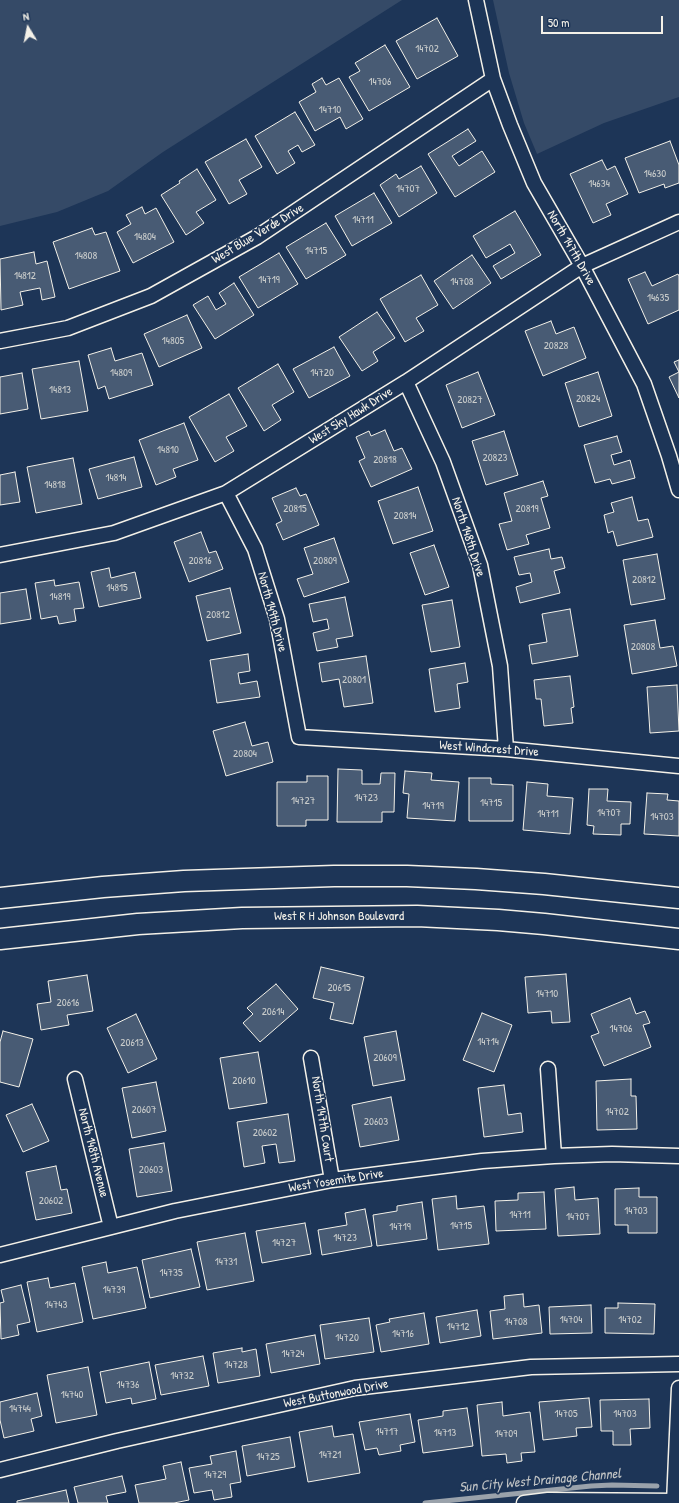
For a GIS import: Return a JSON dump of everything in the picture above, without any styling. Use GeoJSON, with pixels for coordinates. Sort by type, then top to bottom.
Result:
{"type":"FeatureCollection","features":[{"type":"Feature","properties":{"kind":"main road"},"geometry":{"type":"LineString","coordinates":[[0,898],[103,887],[184,881],[334,876],[407,876],[544,884],[679,898]]}},
{"type":"Feature","properties":{"kind":"main road","name":"West R H Johnson Boulevard"},"geometry":{"type":"LineString","coordinates":[[0,939],[138,924],[242,918],[417,916],[529,922],[679,938]]}},
{"type":"Feature","properties":{"kind":"street","name":"North 147th Drive"},"geometry":{"type":"LineString","coordinates":[[476,0],[493,79],[534,183],[582,266],[644,384],[674,453],[679,490]]}},
{"type":"Feature","properties":{"kind":"street","name":"West Blue Verde Drive"},"geometry":{"type":"LineString","coordinates":[[0,341],[68,328],[151,296],[257,237],[493,79]]}},
{"type":"Feature","properties":{"kind":"street","name":"West Sky Hawk Drive"},"geometry":{"type":"LineString","coordinates":[[0,555],[114,533],[226,493],[406,382],[582,266],[679,222]]}},
{"type":"Feature","properties":{"kind":"street","name":"North 148th Drive"},"geometry":{"type":"LineString","coordinates":[[406,382],[443,462],[480,565],[500,666],[506,749]]}},
{"type":"Feature","properties":{"kind":"street","name":"North 149th Drive"},"geometry":{"type":"LineString","coordinates":[[226,493],[254,549],[277,619],[299,737]]}},
{"type":"Feature","properties":{"kind":"street","name":"West Windcrest Drive"},"geometry":{"type":"LineString","coordinates":[[299,737],[506,749],[679,766]]}},
{"type":"Feature","properties":{"kind":"street","name":"North 147th Court"},"geometry":{"type":"LineString","coordinates":[[311,1058],[332,1180]]}},
{"type":"Feature","properties":{"kind":"street"},"geometry":{"type":"LineString","coordinates":[[548,1069],[554,1156]]}},
{"type":"Feature","properties":{"kind":"street","name":"North 148th Avenue"},"geometry":{"type":"LineString","coordinates":[[75,1079],[111,1227]]}},
{"type":"Feature","properties":{"kind":"street","name":"West Yosemite Drive"},"geometry":{"type":"LineString","coordinates":[[0,1255],[182,1209],[332,1180],[482,1161],[554,1156],[612,1154],[679,1156]]}},
{"type":"Feature","properties":{"kind":"street","name":"West Buttonwood Drive"},"geometry":{"type":"LineString","coordinates":[[0,1470],[125,1439],[355,1388],[531,1367],[679,1364]]}},
{"type":"Feature","properties":{"kind":"street"},"geometry":{"type":"LineString","coordinates":[[524,1503],[548,1500],[676,1502],[675,1467],[679,1388]]}},
{"type":"Feature","properties":{"kind":"shaded area"},"geometry":{"type":"Polygon","coordinates":[[[0,0],[402,0],[163,152],[108,191],[57,212],[0,226],[0,0]]]}},
{"type":"Feature","properties":{"kind":"shaded area"},"geometry":{"type":"Polygon","coordinates":[[[493,0],[679,0],[679,97],[604,123],[537,154],[524,123],[509,73],[493,0]]]}},
{"type":"Feature","properties":{"kind":"building"},"geometry":{"type":"Polygon","coordinates":[[[437,18],[458,56],[417,79],[396,41],[437,18]]]}},
{"type":"Feature","properties":{"kind":"building"},"geometry":{"type":"Polygon","coordinates":[[[385,45],[410,87],[369,111],[349,77],[360,71],[355,63],[385,45]]]}},
{"type":"Feature","properties":{"kind":"building"},"geometry":{"type":"Polygon","coordinates":[[[322,78],[326,85],[339,78],[363,119],[346,129],[340,117],[315,131],[299,102],[316,92],[312,84],[322,78]]]}},
{"type":"Feature","properties":{"kind":"building"},"geometry":{"type":"Polygon","coordinates":[[[295,112],[315,145],[302,152],[298,145],[288,151],[295,163],[277,174],[255,136],[295,112]]]}},
{"type":"Feature","properties":{"kind":"building"},"geometry":{"type":"Polygon","coordinates":[[[468,129],[476,141],[452,156],[459,166],[482,151],[495,172],[455,197],[428,154],[468,129]]]}},
{"type":"Feature","properties":{"kind":"building"},"geometry":{"type":"Polygon","coordinates":[[[246,139],[262,167],[239,180],[247,194],[229,204],[205,162],[246,139]]]}},
{"type":"Feature","properties":{"kind":"building"},"geometry":{"type":"Polygon","coordinates":[[[670,141],[679,165],[679,183],[665,188],[664,184],[639,193],[625,158],[670,141]]]}},
{"type":"Feature","properties":{"kind":"building"},"geometry":{"type":"Polygon","coordinates":[[[602,160],[607,170],[615,166],[628,194],[606,204],[611,215],[593,223],[570,174],[602,160]]]}},
{"type":"Feature","properties":{"kind":"building"},"geometry":{"type":"Polygon","coordinates":[[[421,166],[437,193],[399,217],[380,185],[396,174],[399,179],[421,166]]]}},
{"type":"Feature","properties":{"kind":"building"},"geometry":{"type":"Polygon","coordinates":[[[197,169],[216,200],[196,212],[204,223],[186,235],[161,195],[180,183],[179,181],[197,169]]]}},
{"type":"Feature","properties":{"kind":"building"},"geometry":{"type":"Polygon","coordinates":[[[374,193],[392,223],[352,246],[335,216],[374,193]]]}},
{"type":"Feature","properties":{"kind":"building"},"geometry":{"type":"Polygon","coordinates":[[[142,207],[145,214],[156,208],[174,242],[133,263],[117,232],[131,224],[126,215],[142,207]]]}},
{"type":"Feature","properties":{"kind":"building"},"geometry":{"type":"Polygon","coordinates":[[[515,211],[541,255],[501,279],[493,266],[515,253],[510,244],[486,258],[473,236],[515,211]]]}},
{"type":"Feature","properties":{"kind":"building"},"geometry":{"type":"Polygon","coordinates":[[[326,223],[346,255],[306,279],[286,247],[326,223]]]}},
{"type":"Feature","properties":{"kind":"building"},"geometry":{"type":"Polygon","coordinates":[[[92,228],[95,235],[106,232],[120,271],[69,289],[53,242],[92,228]]]}},
{"type":"Feature","properties":{"kind":"building"},"geometry":{"type":"Polygon","coordinates":[[[34,252],[36,264],[47,261],[55,297],[42,300],[40,288],[20,292],[23,305],[1,310],[0,259],[34,252]]]}},
{"type":"Feature","properties":{"kind":"building"},"geometry":{"type":"Polygon","coordinates":[[[279,253],[298,284],[258,308],[239,277],[279,253]]]}},
{"type":"Feature","properties":{"kind":"building"},"geometry":{"type":"Polygon","coordinates":[[[472,255],[491,283],[453,309],[434,281],[472,255]]]}},
{"type":"Feature","properties":{"kind":"building"},"geometry":{"type":"Polygon","coordinates":[[[645,272],[652,286],[678,274],[679,276],[679,310],[648,324],[628,279],[645,272]]]}},
{"type":"Feature","properties":{"kind":"building"},"geometry":{"type":"Polygon","coordinates":[[[421,275],[438,305],[416,318],[424,331],[405,342],[380,299],[421,275]]]}},
{"type":"Feature","properties":{"kind":"building"},"geometry":{"type":"Polygon","coordinates":[[[234,283],[254,315],[215,339],[193,305],[208,296],[216,310],[226,304],[219,293],[234,283]]]}},
{"type":"Feature","properties":{"kind":"building"},"geometry":{"type":"Polygon","coordinates":[[[377,312],[395,338],[373,352],[378,361],[362,371],[339,337],[377,312]]]}},
{"type":"Feature","properties":{"kind":"building"},"geometry":{"type":"Polygon","coordinates":[[[187,315],[202,348],[159,367],[144,334],[187,315]]]}},
{"type":"Feature","properties":{"kind":"building"},"geometry":{"type":"Polygon","coordinates":[[[551,321],[556,334],[574,327],[586,358],[543,376],[525,331],[551,321]]]}},
{"type":"Feature","properties":{"kind":"building"},"geometry":{"type":"Polygon","coordinates":[[[334,347],[350,376],[309,398],[293,369],[334,347]]]}},
{"type":"Feature","properties":{"kind":"building"},"geometry":{"type":"Polygon","coordinates":[[[111,348],[115,361],[142,353],[153,385],[109,399],[105,386],[98,389],[88,355],[111,348]]]}},
{"type":"Feature","properties":{"kind":"building"},"geometry":{"type":"Polygon","coordinates":[[[679,360],[679,372],[674,362],[679,360]]]}},
{"type":"Feature","properties":{"kind":"building"},"geometry":{"type":"Polygon","coordinates":[[[79,361],[88,411],[41,419],[32,369],[79,361]]]}},
{"type":"Feature","properties":{"kind":"building"},"geometry":{"type":"Polygon","coordinates":[[[278,364],[294,392],[272,405],[281,420],[264,431],[238,388],[278,364]]]}},
{"type":"Feature","properties":{"kind":"building"},"geometry":{"type":"Polygon","coordinates":[[[478,372],[495,415],[462,428],[446,385],[478,372]]]}},
{"type":"Feature","properties":{"kind":"building"},"geometry":{"type":"Polygon","coordinates":[[[598,372],[612,416],[579,427],[565,383],[598,372]]]}},
{"type":"Feature","properties":{"kind":"building"},"geometry":{"type":"Polygon","coordinates":[[[679,372],[679,398],[669,377],[679,372]]]}},
{"type":"Feature","properties":{"kind":"building"},"geometry":{"type":"Polygon","coordinates":[[[22,373],[28,409],[0,414],[0,377],[22,373]]]}},
{"type":"Feature","properties":{"kind":"building"},"geometry":{"type":"Polygon","coordinates":[[[229,394],[247,426],[226,437],[234,451],[215,462],[189,417],[229,394]]]}},
{"type":"Feature","properties":{"kind":"building"},"geometry":{"type":"Polygon","coordinates":[[[184,423],[198,460],[173,469],[176,477],[156,485],[139,440],[184,423]]]}},
{"type":"Feature","properties":{"kind":"building"},"geometry":{"type":"Polygon","coordinates":[[[385,430],[394,451],[402,448],[412,469],[371,487],[359,461],[365,458],[356,437],[369,431],[371,436],[385,430]]]}},
{"type":"Feature","properties":{"kind":"building"},"geometry":{"type":"Polygon","coordinates":[[[504,431],[518,475],[486,485],[472,441],[504,431]]]}},
{"type":"Feature","properties":{"kind":"building"},"geometry":{"type":"Polygon","coordinates":[[[617,436],[622,452],[611,455],[614,465],[630,460],[635,478],[612,484],[610,479],[595,483],[584,445],[617,436]]]}},
{"type":"Feature","properties":{"kind":"building"},"geometry":{"type":"Polygon","coordinates":[[[134,457],[142,487],[98,499],[89,469],[134,457]]]}},
{"type":"Feature","properties":{"kind":"building"},"geometry":{"type":"Polygon","coordinates":[[[73,458],[82,504],[36,513],[27,467],[73,458]]]}},
{"type":"Feature","properties":{"kind":"building"},"geometry":{"type":"Polygon","coordinates":[[[15,472],[20,502],[0,505],[0,475],[15,472]]]}},
{"type":"Feature","properties":{"kind":"building"},"geometry":{"type":"Polygon","coordinates":[[[543,481],[548,496],[541,498],[550,528],[526,535],[529,544],[507,550],[499,524],[512,521],[504,493],[543,481]]]}},
{"type":"Feature","properties":{"kind":"building"},"geometry":{"type":"Polygon","coordinates":[[[418,487],[433,531],[393,544],[378,501],[418,487]]]}},
{"type":"Feature","properties":{"kind":"building"},"geometry":{"type":"Polygon","coordinates":[[[296,488],[300,496],[306,494],[319,525],[283,540],[276,524],[282,521],[272,498],[296,488]]]}},
{"type":"Feature","properties":{"kind":"building"},"geometry":{"type":"Polygon","coordinates":[[[632,497],[638,521],[648,519],[653,537],[617,546],[613,531],[608,533],[604,515],[614,512],[611,503],[632,497]]]}},
{"type":"Feature","properties":{"kind":"building"},"geometry":{"type":"Polygon","coordinates":[[[201,532],[209,553],[216,551],[223,569],[189,582],[174,542],[201,532]]]}},
{"type":"Feature","properties":{"kind":"building"},"geometry":{"type":"Polygon","coordinates":[[[334,538],[349,582],[304,597],[297,579],[313,574],[304,548],[334,538]]]}},
{"type":"Feature","properties":{"kind":"building"},"geometry":{"type":"Polygon","coordinates":[[[434,545],[449,587],[425,595],[410,553],[434,545]]]}},
{"type":"Feature","properties":{"kind":"building"},"geometry":{"type":"Polygon","coordinates":[[[549,549],[551,559],[562,557],[565,568],[554,571],[560,593],[520,603],[516,587],[532,582],[530,573],[519,575],[514,557],[549,549]]]}},
{"type":"Feature","properties":{"kind":"building"},"geometry":{"type":"Polygon","coordinates":[[[657,554],[665,599],[631,605],[623,560],[657,554]]]}},
{"type":"Feature","properties":{"kind":"building"},"geometry":{"type":"Polygon","coordinates":[[[109,568],[111,578],[135,572],[141,598],[99,607],[91,572],[109,568]]]}},
{"type":"Feature","properties":{"kind":"building"},"geometry":{"type":"Polygon","coordinates":[[[54,580],[55,586],[79,582],[84,608],[74,609],[76,621],[59,624],[57,616],[41,619],[35,583],[54,580]]]}},
{"type":"Feature","properties":{"kind":"building"},"geometry":{"type":"Polygon","coordinates":[[[230,588],[241,633],[207,641],[196,596],[230,588]]]}},
{"type":"Feature","properties":{"kind":"building"},"geometry":{"type":"Polygon","coordinates":[[[26,589],[31,619],[0,624],[0,593],[26,589]]]}},
{"type":"Feature","properties":{"kind":"building"},"geometry":{"type":"Polygon","coordinates":[[[345,597],[353,636],[336,639],[338,647],[317,651],[313,633],[329,629],[327,619],[313,622],[309,604],[345,597]]]}},
{"type":"Feature","properties":{"kind":"building"},"geometry":{"type":"Polygon","coordinates":[[[452,600],[460,647],[431,652],[422,605],[452,600]]]}},
{"type":"Feature","properties":{"kind":"building"},"geometry":{"type":"Polygon","coordinates":[[[570,609],[578,656],[532,664],[529,645],[547,642],[542,614],[570,609]]]}},
{"type":"Feature","properties":{"kind":"building"},"geometry":{"type":"Polygon","coordinates":[[[655,620],[660,648],[673,646],[677,666],[632,674],[624,625],[655,620]]]}},
{"type":"Feature","properties":{"kind":"building"},"geometry":{"type":"Polygon","coordinates":[[[248,654],[250,671],[238,673],[240,684],[257,681],[260,697],[217,703],[210,660],[248,654]]]}},
{"type":"Feature","properties":{"kind":"building"},"geometry":{"type":"Polygon","coordinates":[[[366,656],[373,703],[344,707],[339,679],[322,682],[319,663],[366,656]]]}},
{"type":"Feature","properties":{"kind":"building"},"geometry":{"type":"Polygon","coordinates":[[[465,663],[468,682],[457,684],[460,708],[435,712],[429,669],[465,663]]]}},
{"type":"Feature","properties":{"kind":"building"},"geometry":{"type":"Polygon","coordinates":[[[570,676],[574,707],[571,708],[573,723],[544,726],[541,699],[536,699],[534,680],[570,676]]]}},
{"type":"Feature","properties":{"kind":"building"},"geometry":{"type":"Polygon","coordinates":[[[677,685],[679,731],[650,733],[647,687],[677,685]]]}},
{"type":"Feature","properties":{"kind":"building"},"geometry":{"type":"Polygon","coordinates":[[[245,722],[252,746],[268,742],[273,762],[226,776],[213,731],[245,722]]]}},
{"type":"Feature","properties":{"kind":"building"},"geometry":{"type":"Polygon","coordinates":[[[338,769],[362,770],[362,784],[380,784],[381,773],[395,773],[394,812],[382,812],[382,822],[337,822],[338,769]]]}},
{"type":"Feature","properties":{"kind":"building"},"geometry":{"type":"Polygon","coordinates":[[[405,771],[432,773],[431,780],[459,782],[455,821],[407,818],[409,794],[403,793],[405,771]]]}},
{"type":"Feature","properties":{"kind":"building"},"geometry":{"type":"Polygon","coordinates":[[[307,776],[328,776],[328,820],[306,820],[306,826],[277,826],[277,782],[307,782],[307,776]]]}},
{"type":"Feature","properties":{"kind":"building"},"geometry":{"type":"Polygon","coordinates":[[[469,778],[491,778],[491,784],[513,785],[513,821],[469,821],[469,778]]]}},
{"type":"Feature","properties":{"kind":"building"},"geometry":{"type":"Polygon","coordinates":[[[527,782],[548,784],[547,796],[573,798],[570,834],[523,830],[527,782]]]}},
{"type":"Feature","properties":{"kind":"building"},"geometry":{"type":"Polygon","coordinates":[[[589,789],[608,789],[607,801],[631,802],[630,824],[621,824],[621,835],[593,834],[594,826],[587,825],[589,789]]]}},
{"type":"Feature","properties":{"kind":"building"},"geometry":{"type":"Polygon","coordinates":[[[647,793],[668,794],[667,800],[679,801],[679,836],[644,834],[647,793]]]}},
{"type":"Feature","properties":{"kind":"building"},"geometry":{"type":"Polygon","coordinates":[[[321,967],[364,977],[353,1024],[330,1019],[334,1003],[313,998],[321,967]]]}},
{"type":"Feature","properties":{"kind":"building"},"geometry":{"type":"Polygon","coordinates":[[[566,974],[570,1022],[552,1023],[551,1011],[528,1013],[525,977],[566,974]]]}},
{"type":"Feature","properties":{"kind":"building"},"geometry":{"type":"Polygon","coordinates":[[[87,975],[93,1011],[67,1015],[69,1025],[41,1030],[37,1004],[51,1002],[48,981],[87,975]]]}},
{"type":"Feature","properties":{"kind":"building"},"geometry":{"type":"Polygon","coordinates":[[[276,984],[298,1009],[260,1042],[243,1023],[253,1014],[247,1008],[276,984]]]}},
{"type":"Feature","properties":{"kind":"building"},"geometry":{"type":"Polygon","coordinates":[[[630,998],[636,1014],[645,1011],[650,1023],[643,1025],[651,1047],[604,1066],[591,1036],[599,1033],[591,1014],[630,998]]]}},
{"type":"Feature","properties":{"kind":"building"},"geometry":{"type":"Polygon","coordinates":[[[482,1013],[512,1025],[494,1072],[463,1060],[482,1013]]]}},
{"type":"Feature","properties":{"kind":"building"},"geometry":{"type":"Polygon","coordinates":[[[136,1014],[157,1059],[128,1073],[107,1028],[136,1014]]]}},
{"type":"Feature","properties":{"kind":"building"},"geometry":{"type":"Polygon","coordinates":[[[3,1031],[33,1039],[19,1087],[0,1082],[0,1042],[3,1031]]]}},
{"type":"Feature","properties":{"kind":"building"},"geometry":{"type":"Polygon","coordinates":[[[396,1031],[405,1080],[373,1086],[364,1037],[396,1031]]]}},
{"type":"Feature","properties":{"kind":"building"},"geometry":{"type":"Polygon","coordinates":[[[258,1052],[267,1103],[229,1109],[220,1058],[258,1052]]]}},
{"type":"Feature","properties":{"kind":"building"},"geometry":{"type":"Polygon","coordinates":[[[631,1079],[631,1096],[636,1096],[637,1129],[597,1130],[596,1081],[631,1079]]]}},
{"type":"Feature","properties":{"kind":"building"},"geometry":{"type":"Polygon","coordinates":[[[156,1082],[166,1131],[132,1138],[122,1088],[156,1082]]]}},
{"type":"Feature","properties":{"kind":"building"},"geometry":{"type":"Polygon","coordinates":[[[504,1085],[508,1115],[521,1113],[523,1132],[484,1137],[478,1088],[504,1085]]]}},
{"type":"Feature","properties":{"kind":"building"},"geometry":{"type":"Polygon","coordinates":[[[391,1097],[399,1140],[360,1147],[352,1105],[391,1097]]]}},
{"type":"Feature","properties":{"kind":"building"},"geometry":{"type":"Polygon","coordinates":[[[32,1104],[49,1141],[23,1152],[6,1115],[32,1104]]]}},
{"type":"Feature","properties":{"kind":"building"},"geometry":{"type":"Polygon","coordinates":[[[288,1114],[295,1161],[279,1163],[276,1144],[262,1146],[265,1163],[244,1167],[237,1122],[288,1114]]]}},
{"type":"Feature","properties":{"kind":"building"},"geometry":{"type":"Polygon","coordinates":[[[164,1143],[172,1191],[137,1197],[129,1149],[164,1143]]]}},
{"type":"Feature","properties":{"kind":"building"},"geometry":{"type":"Polygon","coordinates":[[[56,1166],[61,1190],[67,1189],[72,1213],[36,1220],[26,1172],[56,1166]]]}},
{"type":"Feature","properties":{"kind":"building"},"geometry":{"type":"Polygon","coordinates":[[[574,1187],[575,1200],[598,1198],[600,1234],[558,1236],[555,1189],[574,1187]]]}},
{"type":"Feature","properties":{"kind":"building"},"geometry":{"type":"Polygon","coordinates":[[[639,1188],[639,1197],[657,1197],[657,1233],[628,1233],[628,1225],[615,1225],[615,1189],[639,1188]]]}},
{"type":"Feature","properties":{"kind":"building"},"geometry":{"type":"Polygon","coordinates":[[[544,1192],[546,1229],[496,1231],[495,1201],[518,1200],[518,1193],[544,1192]]]}},
{"type":"Feature","properties":{"kind":"building"},"geometry":{"type":"Polygon","coordinates":[[[456,1196],[457,1209],[484,1206],[489,1244],[438,1250],[432,1199],[456,1196]]]}},
{"type":"Feature","properties":{"kind":"building"},"geometry":{"type":"Polygon","coordinates":[[[422,1202],[427,1239],[377,1246],[373,1215],[397,1211],[397,1206],[422,1202]]]}},
{"type":"Feature","properties":{"kind":"building"},"geometry":{"type":"Polygon","coordinates":[[[365,1209],[372,1246],[322,1255],[318,1230],[347,1225],[345,1213],[365,1209]]]}},
{"type":"Feature","properties":{"kind":"building"},"geometry":{"type":"Polygon","coordinates":[[[305,1223],[311,1254],[262,1263],[256,1231],[305,1223]]]}},
{"type":"Feature","properties":{"kind":"building"},"geometry":{"type":"Polygon","coordinates":[[[245,1233],[254,1281],[207,1290],[197,1242],[245,1233]]]}},
{"type":"Feature","properties":{"kind":"building"},"geometry":{"type":"Polygon","coordinates":[[[191,1249],[200,1287],[150,1298],[142,1260],[191,1249]]]}},
{"type":"Feature","properties":{"kind":"building"},"geometry":{"type":"Polygon","coordinates":[[[106,1262],[108,1273],[137,1267],[146,1308],[93,1319],[82,1267],[106,1262]]]}},
{"type":"Feature","properties":{"kind":"building"},"geometry":{"type":"Polygon","coordinates":[[[48,1278],[50,1288],[75,1283],[83,1322],[37,1332],[27,1282],[48,1278]]]}},
{"type":"Feature","properties":{"kind":"building"},"geometry":{"type":"Polygon","coordinates":[[[21,1285],[30,1322],[17,1325],[19,1335],[1,1339],[0,1303],[4,1302],[1,1290],[21,1285]]]}},
{"type":"Feature","properties":{"kind":"building"},"geometry":{"type":"Polygon","coordinates":[[[523,1294],[524,1307],[539,1305],[542,1333],[493,1339],[490,1311],[505,1309],[504,1296],[523,1294]]]}},
{"type":"Feature","properties":{"kind":"building"},"geometry":{"type":"Polygon","coordinates":[[[618,1303],[655,1304],[654,1334],[605,1333],[605,1308],[618,1308],[618,1303]]]}},
{"type":"Feature","properties":{"kind":"building"},"geometry":{"type":"Polygon","coordinates":[[[591,1305],[592,1333],[550,1334],[549,1307],[591,1305]]]}},
{"type":"Feature","properties":{"kind":"building"},"geometry":{"type":"Polygon","coordinates":[[[477,1310],[481,1336],[440,1343],[436,1317],[477,1310]]]}},
{"type":"Feature","properties":{"kind":"building"},"geometry":{"type":"Polygon","coordinates":[[[424,1313],[429,1344],[381,1352],[376,1325],[390,1322],[389,1319],[424,1313]]]}},
{"type":"Feature","properties":{"kind":"building"},"geometry":{"type":"Polygon","coordinates":[[[369,1318],[374,1352],[325,1359],[320,1325],[369,1318]]]}},
{"type":"Feature","properties":{"kind":"building"},"geometry":{"type":"Polygon","coordinates":[[[315,1335],[320,1364],[271,1373],[266,1344],[315,1335]]]}},
{"type":"Feature","properties":{"kind":"building"},"geometry":{"type":"Polygon","coordinates":[[[242,1348],[242,1352],[256,1349],[260,1376],[218,1383],[213,1353],[242,1348]]]}},
{"type":"Feature","properties":{"kind":"building"},"geometry":{"type":"Polygon","coordinates":[[[203,1356],[209,1386],[161,1395],[155,1365],[203,1356]]]}},
{"type":"Feature","properties":{"kind":"building"},"geometry":{"type":"Polygon","coordinates":[[[149,1362],[156,1399],[132,1404],[131,1398],[106,1403],[100,1372],[149,1362]]]}},
{"type":"Feature","properties":{"kind":"building"},"geometry":{"type":"Polygon","coordinates":[[[88,1367],[97,1415],[56,1423],[47,1375],[88,1367]]]}},
{"type":"Feature","properties":{"kind":"building"},"geometry":{"type":"Polygon","coordinates":[[[37,1393],[42,1416],[31,1419],[34,1431],[4,1438],[0,1420],[0,1402],[37,1393]]]}},
{"type":"Feature","properties":{"kind":"building"},"geometry":{"type":"Polygon","coordinates":[[[589,1398],[592,1427],[576,1428],[577,1436],[543,1440],[539,1402],[589,1398]]]}},
{"type":"Feature","properties":{"kind":"building"},"geometry":{"type":"Polygon","coordinates":[[[649,1399],[650,1428],[630,1429],[631,1445],[613,1445],[613,1431],[601,1431],[600,1400],[649,1399]]]}},
{"type":"Feature","properties":{"kind":"building"},"geometry":{"type":"Polygon","coordinates":[[[502,1402],[503,1416],[530,1412],[535,1452],[521,1453],[522,1461],[507,1463],[506,1454],[482,1456],[477,1405],[502,1402]]]}},
{"type":"Feature","properties":{"kind":"building"},"geometry":{"type":"Polygon","coordinates":[[[467,1408],[473,1446],[423,1453],[418,1420],[443,1416],[443,1411],[467,1408]]]}},
{"type":"Feature","properties":{"kind":"building"},"geometry":{"type":"Polygon","coordinates":[[[410,1414],[415,1442],[400,1445],[401,1451],[379,1455],[377,1448],[365,1450],[359,1422],[410,1414]]]}},
{"type":"Feature","properties":{"kind":"building"},"geometry":{"type":"Polygon","coordinates":[[[332,1426],[334,1437],[353,1434],[360,1473],[308,1482],[299,1432],[332,1426]]]}},
{"type":"Feature","properties":{"kind":"building"},"geometry":{"type":"Polygon","coordinates":[[[290,1437],[295,1467],[247,1476],[242,1446],[290,1437]]]}},
{"type":"Feature","properties":{"kind":"building"},"geometry":{"type":"Polygon","coordinates":[[[236,1451],[241,1482],[230,1484],[232,1497],[214,1500],[212,1490],[194,1493],[189,1468],[212,1464],[210,1456],[236,1451]]]}},
{"type":"Feature","properties":{"kind":"building"},"geometry":{"type":"Polygon","coordinates":[[[181,1462],[189,1500],[174,1503],[139,1503],[135,1485],[166,1479],[163,1466],[181,1462]]]}},
{"type":"Feature","properties":{"kind":"building"},"geometry":{"type":"Polygon","coordinates":[[[122,1476],[126,1492],[106,1496],[108,1503],[78,1503],[74,1487],[122,1476]]]}},
{"type":"Feature","properties":{"kind":"building"},"geometry":{"type":"Polygon","coordinates":[[[66,1490],[69,1503],[17,1503],[17,1501],[66,1490]]]}},
{"type":"Feature","properties":{"kind":"waterway","name":"Sun City West Drainage Channel"},"geometry":{"type":"LineString","coordinates":[[425,1503],[591,1486],[657,1486]]}}]}
